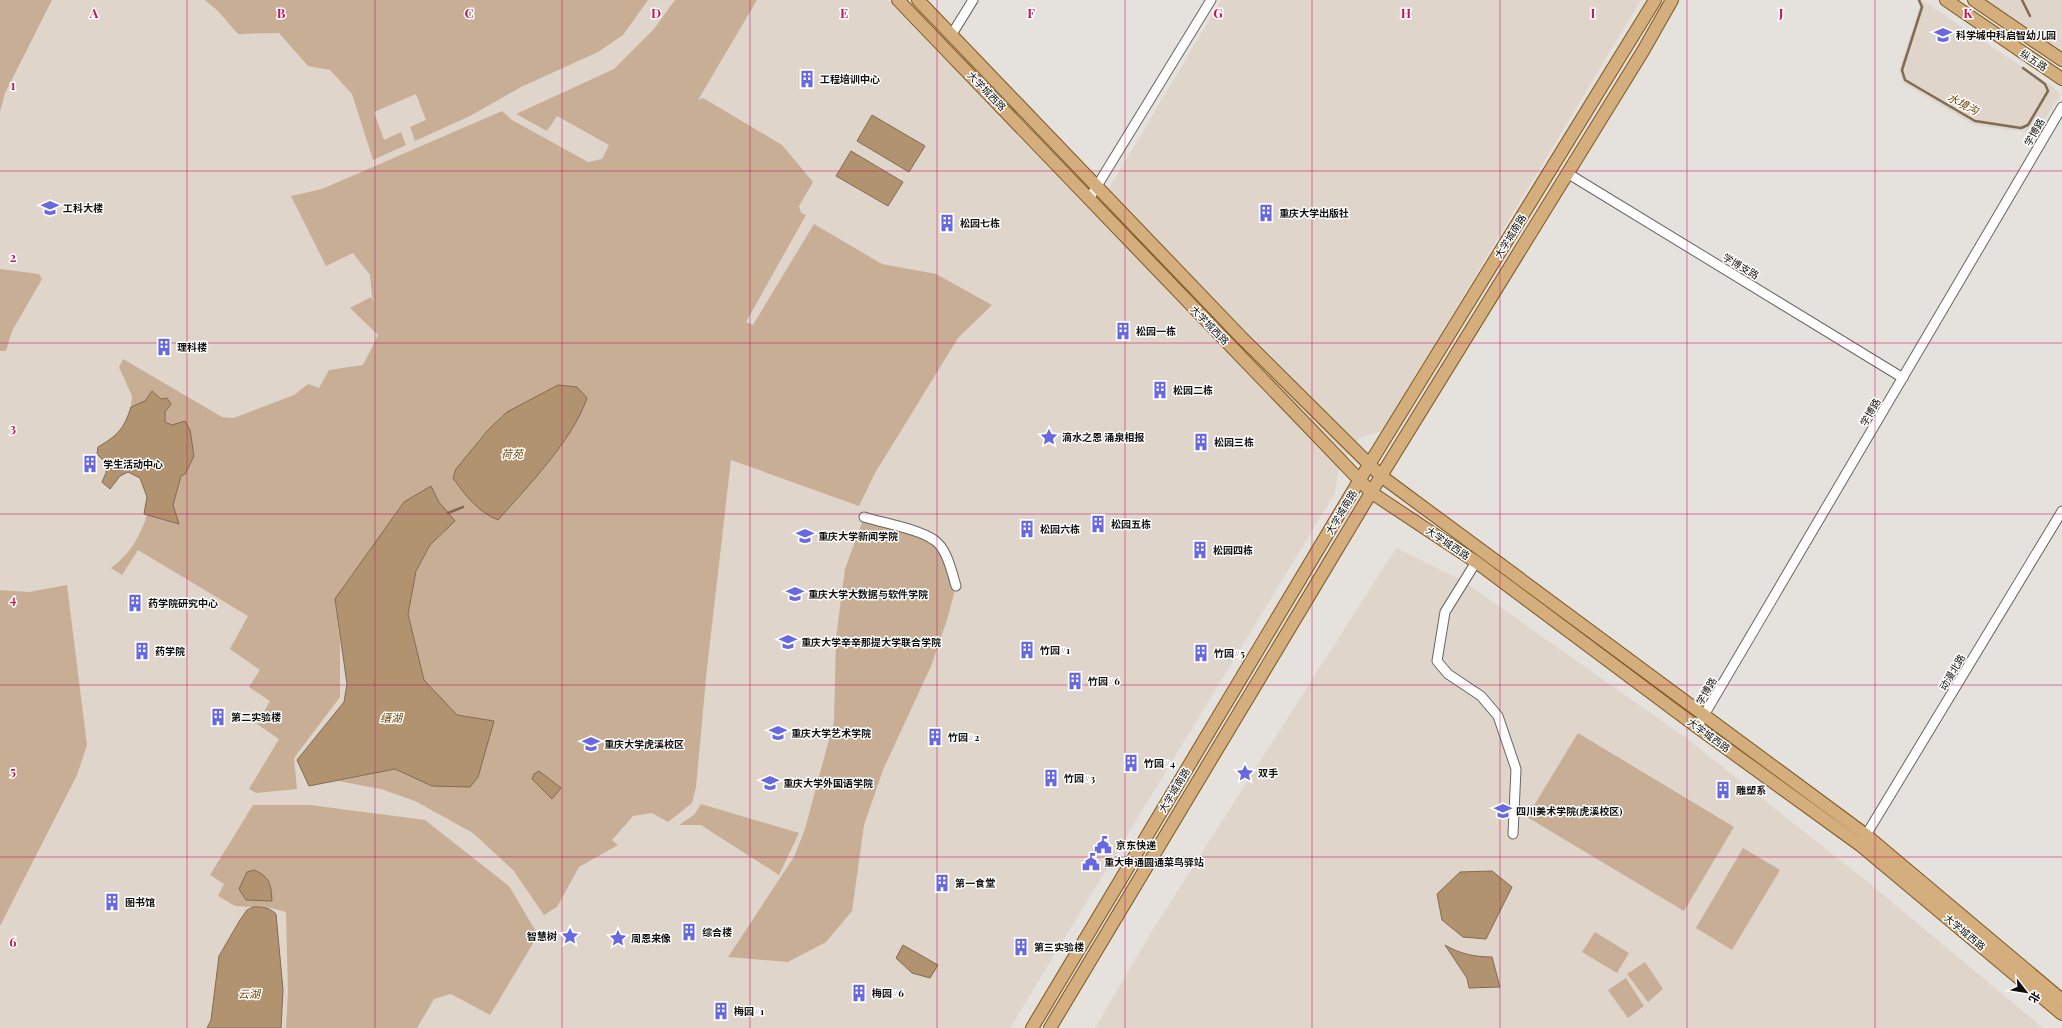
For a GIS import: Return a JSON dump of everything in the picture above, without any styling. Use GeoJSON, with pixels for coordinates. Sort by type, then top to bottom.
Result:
{"type":"FeatureCollection","features":[{"type":"Feature","properties":{"kind":"main road","name":"大学城西路"},"geometry":{"type":"LineString","coordinates":[[898,0],[1359,481],[1372,492],[1476,562],[1697,727],[1863,840],[2062,1014]]}},
{"type":"Feature","properties":{"kind":"main road","name":"大学城西路"},"geometry":{"type":"LineString","coordinates":[[918,0],[1242,338],[1369,466],[1704,716],[1863,840],[2062,1000]]}},
{"type":"Feature","properties":{"kind":"main road","name":"大学城南路"},"geometry":{"type":"LineString","coordinates":[[1032,1028],[1359,481],[1655,0]]}},
{"type":"Feature","properties":{"kind":"main road","name":"大学城南路"},"geometry":{"type":"LineString","coordinates":[[1050,1028],[1381,476],[1672,0]]}},
{"type":"Feature","properties":{"kind":"main road","name":"纵五路"},"geometry":{"type":"LineString","coordinates":[[1946,0],[2062,79]]}},
{"type":"Feature","properties":{"kind":"main road","name":"纵五路"},"geometry":{"type":"LineString","coordinates":[[1974,0],[2062,60]]}},
{"type":"Feature","properties":{"kind":"street"},"geometry":{"type":"LineString","coordinates":[[952,34],[973,0]]}},
{"type":"Feature","properties":{"kind":"street"},"geometry":{"type":"LineString","coordinates":[[1089,199],[1211,0]]}},
{"type":"Feature","properties":{"kind":"street","name":"学博路"},"geometry":{"type":"LineString","coordinates":[[1697,727],[2062,107]]}},
{"type":"Feature","properties":{"kind":"street","name":"学博支路"},"geometry":{"type":"LineString","coordinates":[[1567,174],[1903,378]]}},
{"type":"Feature","properties":{"kind":"street","name":"动漫北路"},"geometry":{"type":"LineString","coordinates":[[1863,840],[2062,511]]}},
{"type":"Feature","properties":{"kind":"street"},"geometry":{"type":"LineString","coordinates":[[864,517],[935,540],[948,560],[956,586]]}},
{"type":"Feature","properties":{"kind":"street"},"geometry":{"type":"LineString","coordinates":[[1476,562],[1445,612],[1437,661],[1448,674],[1481,696],[1498,716],[1516,770],[1513,834]]}},
{"type":"Feature","properties":{"kind":"shaded area","name":"重庆大学虎溪校区"},"geometry":{"type":"Polygon","coordinates":[[[0,0],[888,0],[1094,214],[1221,0],[1641,0],[1382,431],[1359,438],[1339,469],[1335,493],[1010,1028],[0,1028],[0,0]]]}},
{"type":"Feature","properties":{"kind":"shaded area"},"geometry":{"type":"Polygon","coordinates":[[[0,0],[52,0],[5,93],[0,112],[0,0]]]}},
{"type":"Feature","properties":{"kind":"shaded area"},"geometry":{"type":"Polygon","coordinates":[[[205,0],[648,0],[623,35],[598,52],[521,87],[470,116],[415,141],[410,127],[426,120],[416,94],[374,112],[384,140],[401,132],[406,145],[373,160],[352,94],[330,70],[308,66],[279,33],[238,34],[218,11],[205,0]]]}},
{"type":"Feature","properties":{"kind":"shaded area"},"geometry":{"type":"Polygon","coordinates":[[[675,0],[757,0],[698,100],[703,98],[782,145],[813,182],[799,206],[801,213],[806,215],[746,322],[753,325],[814,224],[882,264],[936,274],[992,305],[958,338],[875,473],[859,506],[731,460],[707,668],[696,787],[692,803],[668,822],[652,813],[633,816],[612,840],[618,845],[579,867],[557,907],[544,915],[513,870],[473,833],[415,801],[381,789],[338,781],[395,769],[432,786],[494,721],[457,715],[424,680],[408,613],[416,571],[430,545],[454,521],[439,502],[431,486],[335,599],[340,641],[340,697],[294,758],[297,789],[256,793],[249,789],[279,739],[257,724],[270,701],[249,687],[260,670],[230,649],[248,616],[138,550],[122,575],[111,568],[124,557],[134,544],[147,515],[178,524],[173,505],[181,476],[171,425],[165,422],[165,412],[170,404],[155,400],[131,407],[132,396],[119,367],[123,359],[222,417],[234,418],[294,395],[308,384],[319,388],[329,370],[363,365],[378,335],[350,308],[371,297],[375,302],[372,296],[370,275],[353,253],[326,266],[291,196],[322,189],[502,111],[512,120],[588,162],[602,159],[609,145],[557,116],[547,131],[516,114],[614,69],[654,29],[675,0]]]}},
{"type":"Feature","properties":{"kind":"shaded area","name":"科学城中科启智幼儿园"},"geometry":{"type":"Polygon","coordinates":[[[1922,0],[2054,88],[2060,95],[2036,133],[1974,125],[1903,83],[1899,70],[1922,0]]]}},
{"type":"Feature","properties":{"kind":"shaded area"},"geometry":{"type":"Polygon","coordinates":[[[1983,0],[2062,0],[2062,53],[1983,0]]]}},
{"type":"Feature","properties":{"kind":"shaded area"},"geometry":{"type":"Polygon","coordinates":[[[0,269],[39,274],[42,279],[12,331],[6,351],[0,351],[0,269]]]}},
{"type":"Feature","properties":{"kind":"shaded area"},"geometry":{"type":"Polygon","coordinates":[[[864,517],[935,540],[956,586],[947,620],[931,666],[883,770],[864,825],[852,911],[826,942],[788,962],[728,957],[794,857],[805,829],[834,721],[836,638],[845,569],[864,517]]]}},
{"type":"Feature","properties":{"kind":"shaded area","name":"四川美术学院(虎溪校区)"},"geometry":{"type":"Polygon","coordinates":[[[1396,548],[1463,581],[1686,738],[1869,883],[2043,1028],[1095,1028],[1152,931],[1396,548]]]}},
{"type":"Feature","properties":{"kind":"shaded area"},"geometry":{"type":"Polygon","coordinates":[[[67,585],[87,745],[77,775],[0,926],[0,590],[29,592],[67,585]]]}},
{"type":"Feature","properties":{"kind":"shaded area"},"geometry":{"type":"Polygon","coordinates":[[[1578,733],[1734,827],[1684,911],[1527,817],[1578,733]]]}},
{"type":"Feature","properties":{"kind":"shaded area"},"geometry":{"type":"Polygon","coordinates":[[[701,804],[799,833],[779,875],[701,825],[679,825],[694,815],[701,804]]]}},
{"type":"Feature","properties":{"kind":"shaded area"},"geometry":{"type":"Polygon","coordinates":[[[253,805],[310,805],[425,820],[509,886],[538,935],[490,1015],[451,994],[434,999],[417,1028],[286,1028],[288,992],[286,912],[271,908],[235,906],[218,896],[224,884],[210,875],[253,805]]]}},
{"type":"Feature","properties":{"kind":"shaded area"},"geometry":{"type":"Polygon","coordinates":[[[1743,848],[1780,870],[1732,950],[1696,928],[1743,848]]]}},
{"type":"Feature","properties":{"kind":"shaded area"},"geometry":{"type":"Polygon","coordinates":[[[1595,932],[1629,953],[1617,973],[1582,952],[1595,932]]]}},
{"type":"Feature","properties":{"kind":"shaded area"},"geometry":{"type":"Polygon","coordinates":[[[1645,962],[1663,989],[1648,1002],[1627,974],[1645,962]]]}},
{"type":"Feature","properties":{"kind":"shaded area"},"geometry":{"type":"Polygon","coordinates":[[[1626,978],[1644,1006],[1628,1018],[1608,990],[1626,978]]]}},
{"type":"Feature","properties":{"kind":"water"},"geometry":{"type":"Polygon","coordinates":[[[872,115],[925,146],[909,172],[857,141],[872,115]]]}},
{"type":"Feature","properties":{"kind":"water"},"geometry":{"type":"Polygon","coordinates":[[[851,151],[903,182],[888,206],[836,176],[851,151]]]}},
{"type":"Feature","properties":{"kind":"water","name":"荷苑"},"geometry":{"type":"Polygon","coordinates":[[[558,385],[577,387],[587,398],[580,414],[560,446],[535,478],[498,520],[491,517],[478,508],[467,497],[453,478],[456,469],[488,430],[507,412],[558,385]]]}},
{"type":"Feature","properties":{"kind":"water"},"geometry":{"type":"Polygon","coordinates":[[[152,391],[161,399],[167,398],[171,404],[165,412],[165,422],[172,425],[185,421],[190,430],[194,456],[185,474],[181,476],[173,505],[179,524],[144,514],[147,497],[140,478],[128,472],[120,476],[110,489],[102,482],[106,473],[106,463],[97,454],[98,447],[111,439],[119,431],[126,421],[131,407],[145,401],[152,391]]]}},
{"type":"Feature","properties":{"kind":"water","name":"缙湖"},"geometry":{"type":"Polygon","coordinates":[[[431,486],[439,502],[455,521],[430,545],[416,571],[408,614],[424,680],[457,715],[494,721],[478,777],[470,787],[432,786],[395,769],[309,786],[297,760],[344,702],[347,684],[335,599],[404,502],[431,486]]]}},
{"type":"Feature","properties":{"kind":"water"},"geometry":{"type":"Polygon","coordinates":[[[539,771],[561,788],[552,799],[532,779],[534,774],[539,771]]]}},
{"type":"Feature","properties":{"kind":"water"},"geometry":{"type":"Polygon","coordinates":[[[254,870],[263,875],[269,882],[272,901],[246,900],[239,889],[247,872],[254,870]]]}},
{"type":"Feature","properties":{"kind":"water"},"geometry":{"type":"Polygon","coordinates":[[[1492,871],[1512,887],[1486,939],[1463,937],[1442,920],[1437,894],[1460,872],[1492,871]]]}},
{"type":"Feature","properties":{"kind":"water","name":"云湖"},"geometry":{"type":"Polygon","coordinates":[[[253,907],[262,907],[276,914],[283,990],[281,1028],[207,1028],[211,1020],[219,956],[240,920],[247,910],[253,907]]]}},
{"type":"Feature","properties":{"kind":"water"},"geometry":{"type":"Polygon","coordinates":[[[903,945],[938,965],[930,978],[912,973],[896,958],[903,945]]]}},
{"type":"Feature","properties":{"kind":"water"},"geometry":{"type":"Polygon","coordinates":[[[1445,945],[1456,951],[1492,957],[1500,987],[1469,988],[1467,978],[1445,945]]]}},
{"type":"Feature","properties":{"kind":"waterway","name":"水境沟"},"geometry":{"type":"LineString","coordinates":[[1919,0],[1922,7],[1902,70],[1905,80],[1975,121],[2021,128],[2028,125],[2048,91],[2045,84],[2023,68]]}},
{"type":"Feature","properties":{"kind":"waterway","name":"水境沟"},"geometry":{"type":"LineString","coordinates":[[2022,0],[2030,16]]}},
{"type":"Feature","properties":{"kind":"waterway"},"geometry":{"type":"LineString","coordinates":[[448,513],[463,507]]}},
{"type":"Feature","properties":{"kind":"place","name":"科学城中科启智幼儿园"},"geometry":{"type":"Point","coordinates":[1943,35]}},
{"type":"Feature","properties":{"kind":"place","name":"工程培训中心"},"geometry":{"type":"Point","coordinates":[807,79]}},
{"type":"Feature","properties":{"kind":"place","name":"工科大楼"},"geometry":{"type":"Point","coordinates":[50,208]}},
{"type":"Feature","properties":{"kind":"place","name":"重庆大学出版社"},"geometry":{"type":"Point","coordinates":[1266,213]}},
{"type":"Feature","properties":{"kind":"place","name":"松园七栋"},"geometry":{"type":"Point","coordinates":[947,223]}},
{"type":"Feature","properties":{"kind":"place","name":"松园一栋"},"geometry":{"type":"Point","coordinates":[1123,331]}},
{"type":"Feature","properties":{"kind":"place","name":"理科楼"},"geometry":{"type":"Point","coordinates":[164,347]}},
{"type":"Feature","properties":{"kind":"place","name":"松园二栋"},"geometry":{"type":"Point","coordinates":[1160,390]}},
{"type":"Feature","properties":{"kind":"place","name":"滴水之恩 涌泉相报"},"geometry":{"type":"Point","coordinates":[1049,437]}},
{"type":"Feature","properties":{"kind":"place","name":"松园三栋"},"geometry":{"type":"Point","coordinates":[1201,442]}},
{"type":"Feature","properties":{"kind":"place","name":"学生活动中心"},"geometry":{"type":"Point","coordinates":[90,464]}},
{"type":"Feature","properties":{"kind":"place","name":"松园五栋"},"geometry":{"type":"Point","coordinates":[1098,524]}},
{"type":"Feature","properties":{"kind":"place","name":"松园六栋"},"geometry":{"type":"Point","coordinates":[1027,529]}},
{"type":"Feature","properties":{"kind":"place","name":"重庆大学新闻学院"},"geometry":{"type":"Point","coordinates":[805,536]}},
{"type":"Feature","properties":{"kind":"place","name":"松园四栋"},"geometry":{"type":"Point","coordinates":[1200,550]}},
{"type":"Feature","properties":{"kind":"place","name":"重庆大学大数据与软件学院"},"geometry":{"type":"Point","coordinates":[795,594]}},
{"type":"Feature","properties":{"kind":"place","name":"药学院研究中心"},"geometry":{"type":"Point","coordinates":[135,603]}},
{"type":"Feature","properties":{"kind":"place","name":"重庆大学辛辛那提大学联合学院"},"geometry":{"type":"Point","coordinates":[788,642]}},
{"type":"Feature","properties":{"kind":"place","name":"竹园#1"},"geometry":{"type":"Point","coordinates":[1027,650]}},
{"type":"Feature","properties":{"kind":"place","name":"药学院"},"geometry":{"type":"Point","coordinates":[142,651]}},
{"type":"Feature","properties":{"kind":"place","name":"竹园#5"},"geometry":{"type":"Point","coordinates":[1201,653]}},
{"type":"Feature","properties":{"kind":"place","name":"竹园#6"},"geometry":{"type":"Point","coordinates":[1075,681]}},
{"type":"Feature","properties":{"kind":"place","name":"第二实验楼"},"geometry":{"type":"Point","coordinates":[218,717]}},
{"type":"Feature","properties":{"kind":"place","name":"重庆大学艺术学院"},"geometry":{"type":"Point","coordinates":[778,733]}},
{"type":"Feature","properties":{"kind":"place","name":"竹园#2"},"geometry":{"type":"Point","coordinates":[935,737]}},
{"type":"Feature","properties":{"kind":"place","name":"重庆大学虎溪校区"},"geometry":{"type":"Point","coordinates":[591,744]}},
{"type":"Feature","properties":{"kind":"place","name":"竹园#4"},"geometry":{"type":"Point","coordinates":[1131,763]}},
{"type":"Feature","properties":{"kind":"place","name":"双手"},"geometry":{"type":"Point","coordinates":[1245,773]}},
{"type":"Feature","properties":{"kind":"place","name":"竹园#3"},"geometry":{"type":"Point","coordinates":[1051,778]}},
{"type":"Feature","properties":{"kind":"place","name":"重庆大学外国语学院"},"geometry":{"type":"Point","coordinates":[770,783]}},
{"type":"Feature","properties":{"kind":"place","name":"雕塑系"},"geometry":{"type":"Point","coordinates":[1723,790]}},
{"type":"Feature","properties":{"kind":"place","name":"四川美术学院(虎溪校区)"},"geometry":{"type":"Point","coordinates":[1503,811]}},
{"type":"Feature","properties":{"kind":"place","name":"京东快递"},"geometry":{"type":"Point","coordinates":[1103,845]}},
{"type":"Feature","properties":{"kind":"place","name":"重大申通圆通菜鸟驿站"},"geometry":{"type":"Point","coordinates":[1091,862]}},
{"type":"Feature","properties":{"kind":"place","name":"第一食堂"},"geometry":{"type":"Point","coordinates":[942,883]}},
{"type":"Feature","properties":{"kind":"place","name":"图书馆"},"geometry":{"type":"Point","coordinates":[112,902]}},
{"type":"Feature","properties":{"kind":"place","name":"综合楼"},"geometry":{"type":"Point","coordinates":[689,932]}},
{"type":"Feature","properties":{"kind":"place","name":"智慧树"},"geometry":{"type":"Point","coordinates":[570,936]}},
{"type":"Feature","properties":{"kind":"place","name":"周恩来像"},"geometry":{"type":"Point","coordinates":[618,938]}},
{"type":"Feature","properties":{"kind":"place","name":"第三实验楼"},"geometry":{"type":"Point","coordinates":[1021,947]}},
{"type":"Feature","properties":{"kind":"place","name":"梅园#6"},"geometry":{"type":"Point","coordinates":[859,993]}},
{"type":"Feature","properties":{"kind":"place","name":"梅园#1"},"geometry":{"type":"Point","coordinates":[721,1011]}}]}
